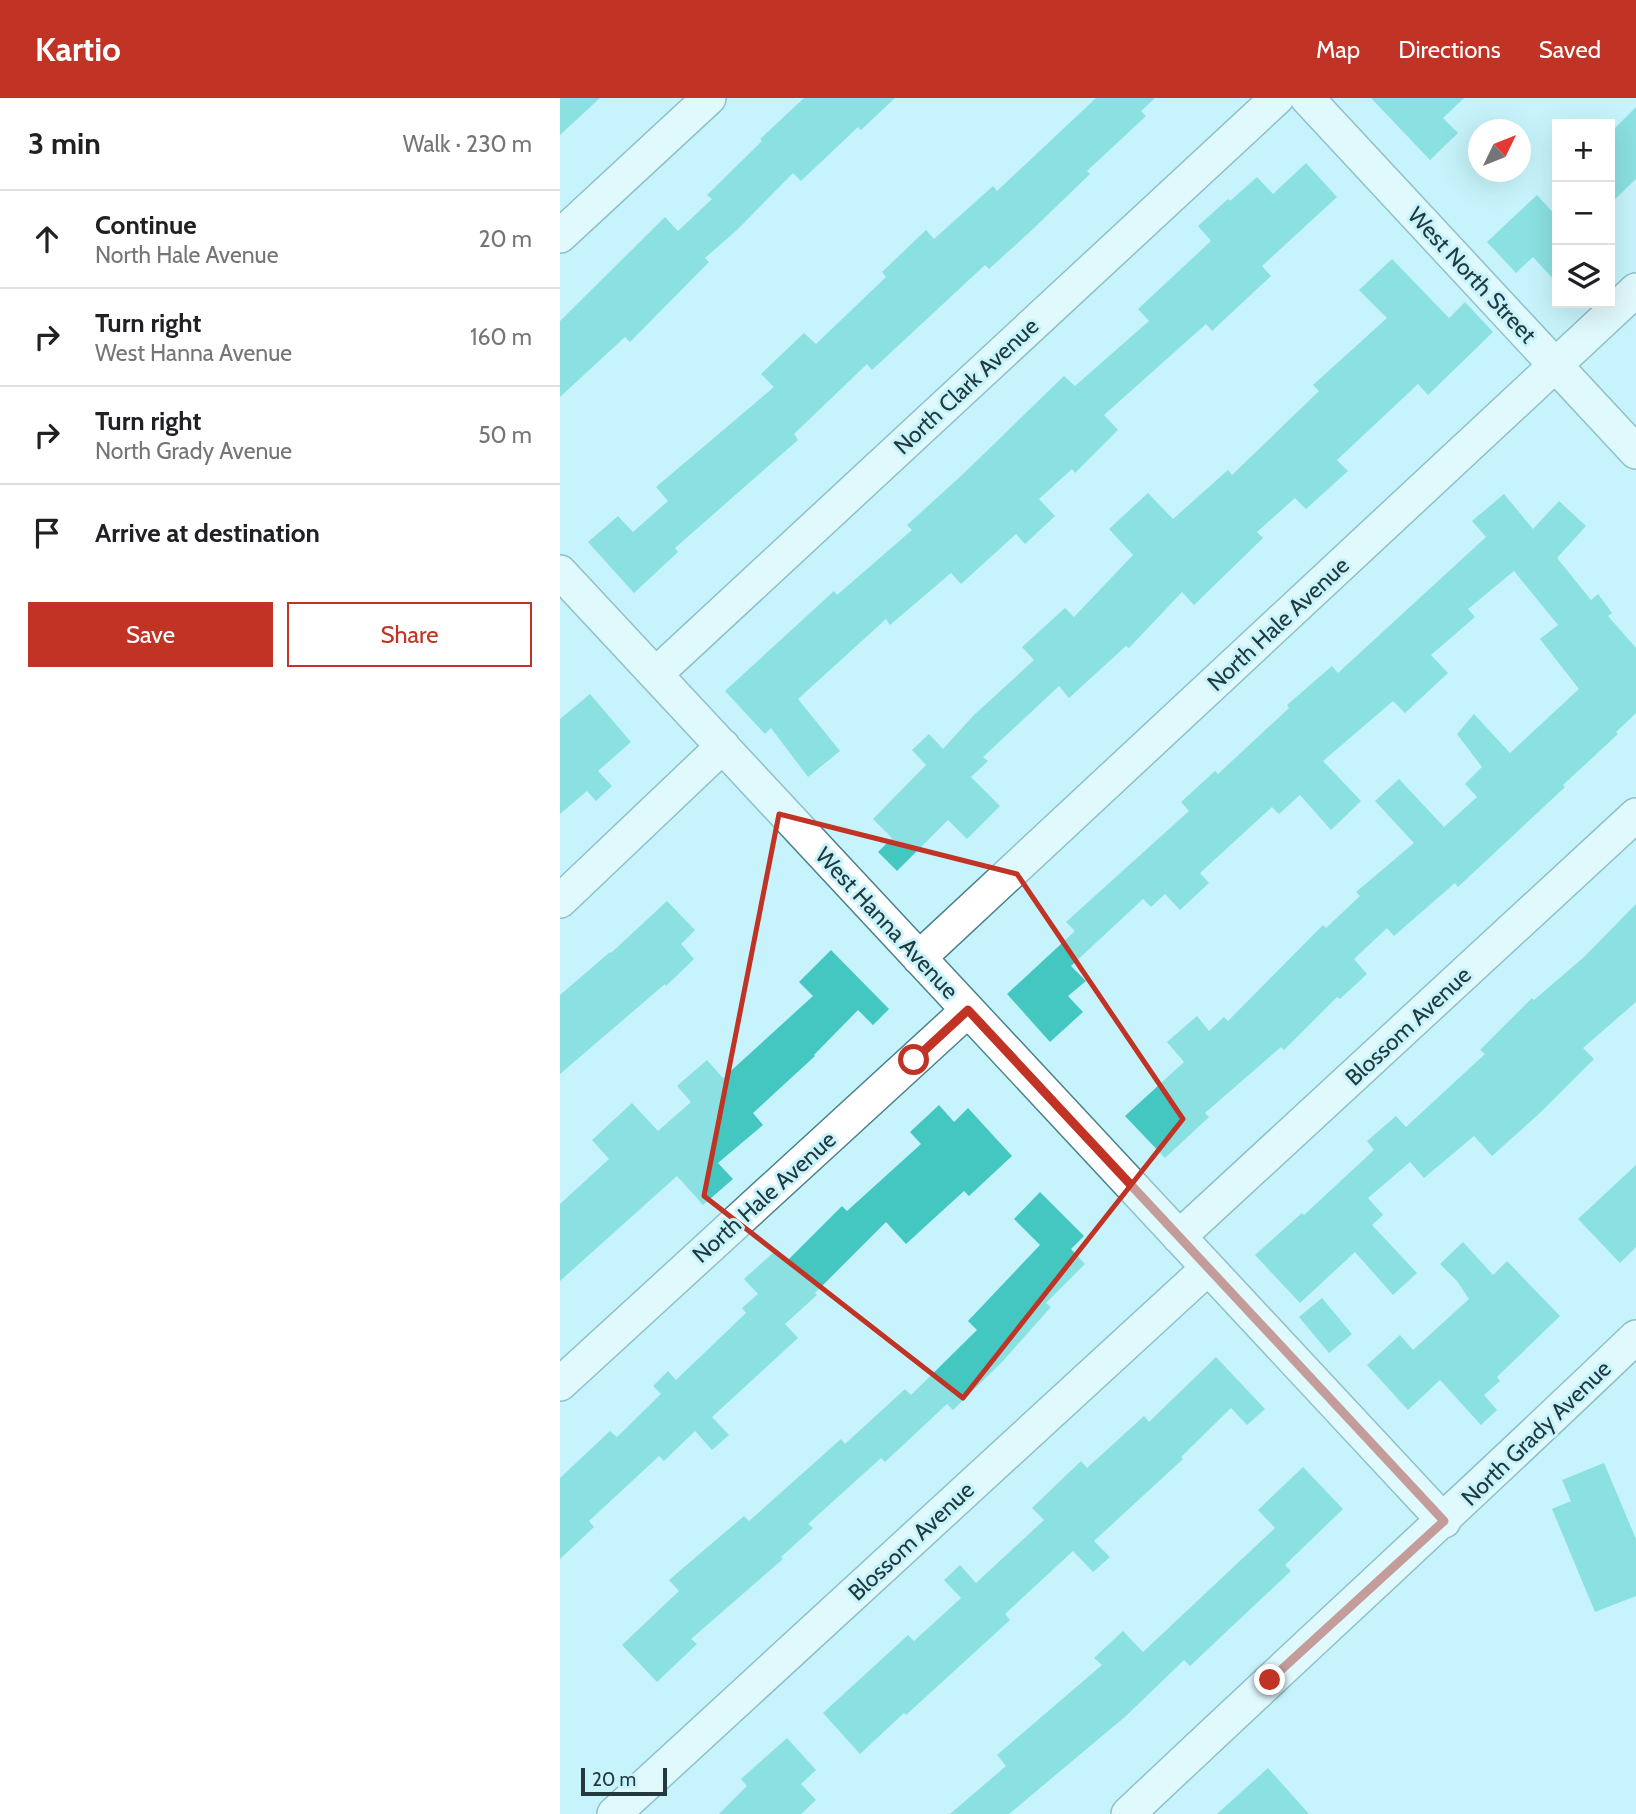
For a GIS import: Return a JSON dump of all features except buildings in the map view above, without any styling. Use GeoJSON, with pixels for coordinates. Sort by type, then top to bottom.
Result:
{"type":"FeatureCollection","features":[{"type":"Feature","properties":{"kind":"street"},"geometry":{"type":"LineString","coordinates":[[560,236],[709,98]]}},
{"type":"Feature","properties":{"kind":"street","name":"North Clark Avenue"},"geometry":{"type":"LineString","coordinates":[[656,674],[1277,98]]}},
{"type":"Feature","properties":{"kind":"street","name":"West North Street"},"geometry":{"type":"LineString","coordinates":[[1307,98],[1636,452]]}},
{"type":"Feature","properties":{"kind":"street","name":"North Hale Avenue"},"geometry":{"type":"LineString","coordinates":[[919,958],[1636,290]]}},
{"type":"Feature","properties":{"kind":"street","name":"West Hanna Avenue"},"geometry":{"type":"LineString","coordinates":[[560,572],[1444,1521]]}},
{"type":"Feature","properties":{"kind":"street"},"geometry":{"type":"LineString","coordinates":[[560,901],[723,746]]}},
{"type":"Feature","properties":{"kind":"street","name":"Blossom Avenue"},"geometry":{"type":"LineString","coordinates":[[1179,1237],[1636,815]]}},
{"type":"Feature","properties":{"kind":"street","name":"North Hale Avenue"},"geometry":{"type":"LineString","coordinates":[[560,1384],[968,1010]]}},
{"type":"Feature","properties":{"kind":"street","name":"Blossom Avenue"},"geometry":{"type":"LineString","coordinates":[[614,1814],[1208,1268]]}},
{"type":"Feature","properties":{"kind":"street","name":"North Grady Avenue"},"geometry":{"type":"LineString","coordinates":[[1128,1814],[1444,1521],[1636,1337]]}},
{"type":"Feature","properties":{"kind":"highlighted area"},"geometry":{"type":"Polygon","coordinates":[[[779,814],[1017,874],[1183,1119],[963,1398],[704,1196],[779,814]]]}},
{"type":"Feature","properties":{"kind":"route"},"geometry":{"type":"LineString","coordinates":[[914,1060],[968,1010],[1444,1521],[1270,1680]]}}]}
